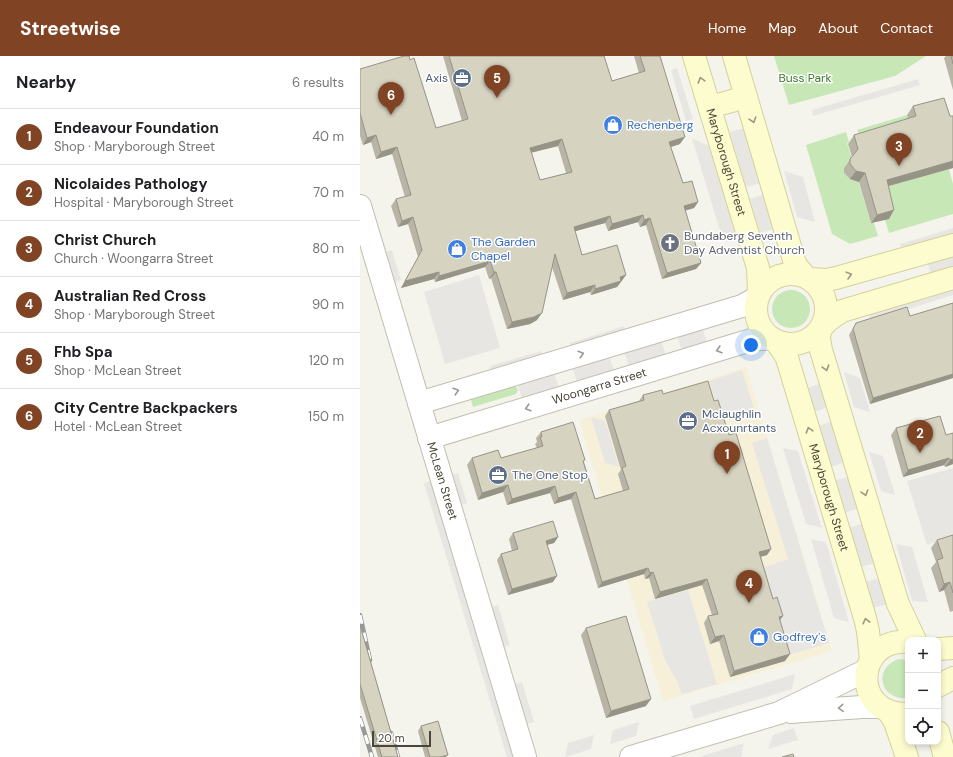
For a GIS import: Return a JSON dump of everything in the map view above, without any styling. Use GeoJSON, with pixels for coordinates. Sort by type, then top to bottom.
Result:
{"type":"FeatureCollection","features":[{"type":"Feature","properties":{"kind":"street","name":"Maryborough Street"},"geometry":{"type":"LineString","coordinates":[[694,56],[758,268],[759,295]]}},
{"type":"Feature","properties":{"kind":"street"},"geometry":{"type":"LineString","coordinates":[[734,56],[794,260],[797,267],[819,286],[824,295],[827,305],[826,316],[821,328],[819,339],[821,350],[898,604],[914,637]]}},
{"type":"Feature","properties":{"kind":"street"},"geometry":{"type":"LineString","coordinates":[[710,107],[746,97]]}},
{"type":"Feature","properties":{"kind":"street","name":"McLean Street"},"geometry":{"type":"LineString","coordinates":[[360,206],[525,757]]}},
{"type":"Feature","properties":{"kind":"street"},"geometry":{"type":"LineString","coordinates":[[953,245],[827,280],[794,274],[784,274],[765,284],[759,295],[756,308],[757,319],[762,330],[772,339],[784,344],[804,342],[813,337],[829,320],[842,311],[953,278]]}},
{"type":"Feature","properties":{"kind":"street"},"geometry":{"type":"LineString","coordinates":[[889,264],[898,294]]}},
{"type":"Feature","properties":{"kind":"street"},"geometry":{"type":"LineString","coordinates":[[419,403],[742,306],[759,295]]}},
{"type":"Feature","properties":{"kind":"street","name":"Maryborough Street"},"geometry":{"type":"LineString","coordinates":[[772,339],[781,348],[787,358],[865,618],[868,631],[869,665],[866,680],[868,690],[873,699],[892,711]]}},
{"type":"Feature","properties":{"kind":"street","name":"Woongarra Street"},"geometry":{"type":"LineString","coordinates":[[430,438],[751,340],[772,339]]}},
{"type":"Feature","properties":{"kind":"street"},"geometry":{"type":"LineString","coordinates":[[631,757],[779,713],[869,665],[878,651],[886,645],[896,642],[905,642]]}},
{"type":"Feature","properties":{"kind":"street"},"geometry":{"type":"LineString","coordinates":[[941,649],[953,648]]}},
{"type":"Feature","properties":{"kind":"street"},"geometry":{"type":"LineString","coordinates":[[941,684],[953,678]]}},
{"type":"Feature","properties":{"kind":"street"},"geometry":{"type":"LineString","coordinates":[[779,713],[862,707],[892,711],[907,757]]}},
{"type":"Feature","properties":{"kind":"street"},"geometry":{"type":"LineString","coordinates":[[941,743],[945,757]]}},
{"type":"Feature","properties":{"kind":"shaded area"},"geometry":{"type":"Polygon","coordinates":[[[677,68],[693,119],[686,121],[671,70],[677,68]]]}},
{"type":"Feature","properties":{"kind":"shaded area"},"geometry":{"type":"Polygon","coordinates":[[[918,79],[920,85],[813,116],[812,110],[918,79]]]}},
{"type":"Feature","properties":{"kind":"shaded area"},"geometry":{"type":"Polygon","coordinates":[[[744,128],[761,183],[746,187],[730,132],[744,128]]]}},
{"type":"Feature","properties":{"kind":"shaded area"},"geometry":{"type":"Polygon","coordinates":[[[692,138],[709,146],[738,241],[720,231],[692,138]]]}},
{"type":"Feature","properties":{"kind":"shaded area"},"geometry":{"type":"Polygon","coordinates":[[[784,171],[803,177],[815,222],[797,217],[784,171]]]}},
{"type":"Feature","properties":{"kind":"shaded area"},"geometry":{"type":"Polygon","coordinates":[[[764,194],[774,229],[760,233],[750,199],[764,194]]]}},
{"type":"Feature","properties":{"kind":"shaded area"},"geometry":{"type":"Polygon","coordinates":[[[953,228],[953,234],[902,250],[900,244],[953,228]]]}},
{"type":"Feature","properties":{"kind":"shaded area"},"geometry":{"type":"Polygon","coordinates":[[[392,250],[401,280],[395,282],[386,252],[392,250]]]}},
{"type":"Feature","properties":{"kind":"shaded area"},"geometry":{"type":"Polygon","coordinates":[[[953,253],[953,269],[931,275],[927,261],[953,253]]]}},
{"type":"Feature","properties":{"kind":"shaded area"},"geometry":{"type":"Polygon","coordinates":[[[479,275],[500,348],[445,364],[424,292],[479,275]]]}},
{"type":"Feature","properties":{"kind":"shaded area"},"geometry":{"type":"Polygon","coordinates":[[[953,288],[953,295],[870,321],[868,313],[953,288]]]}},
{"type":"Feature","properties":{"kind":"shaded area"},"geometry":{"type":"Polygon","coordinates":[[[624,326],[625,332],[571,348],[570,343],[624,326]]]}},
{"type":"Feature","properties":{"kind":"shaded area"},"geometry":{"type":"Polygon","coordinates":[[[702,327],[707,343],[682,351],[677,335],[702,327]]]}},
{"type":"Feature","properties":{"kind":"shaded area"},"geometry":{"type":"Polygon","coordinates":[[[661,340],[666,356],[629,367],[624,351],[661,340]]]}},
{"type":"Feature","properties":{"kind":"shaded area"},"geometry":{"type":"Polygon","coordinates":[[[541,351],[543,356],[492,372],[490,366],[541,351]]]}},
{"type":"Feature","properties":{"kind":"shaded area"},"geometry":{"type":"Polygon","coordinates":[[[609,355],[614,371],[577,382],[572,366],[609,355]]]}},
{"type":"Feature","properties":{"kind":"shaded area"},"geometry":{"type":"Polygon","coordinates":[[[746,367],[832,651],[663,701],[579,420],[746,367]]]}},
{"type":"Feature","properties":{"kind":"shaded area"},"geometry":{"type":"Polygon","coordinates":[[[742,370],[754,409],[721,419],[709,381],[742,370]]]}},
{"type":"Feature","properties":{"kind":"shaded area"},"geometry":{"type":"Polygon","coordinates":[[[554,372],[559,388],[522,399],[517,383],[554,372]]]}},
{"type":"Feature","properties":{"kind":"shaded area"},"geometry":{"type":"Polygon","coordinates":[[[844,372],[860,378],[870,412],[854,407],[844,372]]]}},
{"type":"Feature","properties":{"kind":"shaded area"},"geometry":{"type":"Polygon","coordinates":[[[822,383],[829,407],[814,412],[807,388],[822,383]]]}},
{"type":"Feature","properties":{"kind":"shaded area"},"geometry":{"type":"Polygon","coordinates":[[[591,417],[605,421],[619,467],[605,463],[591,417]]]}},
{"type":"Feature","properties":{"kind":"shaded area"},"geometry":{"type":"Polygon","coordinates":[[[833,421],[845,462],[831,467],[818,426],[833,421]]]}},
{"type":"Feature","properties":{"kind":"shaded area"},"geometry":{"type":"Polygon","coordinates":[[[767,438],[829,643],[788,655],[762,568],[788,559],[752,443],[767,438]]]}},
{"type":"Feature","properties":{"kind":"shaded area"},"geometry":{"type":"Polygon","coordinates":[[[783,448],[798,451],[822,528],[806,524],[783,448]]]}},
{"type":"Feature","properties":{"kind":"shaded area"},"geometry":{"type":"Polygon","coordinates":[[[869,452],[883,456],[895,495],[881,491],[869,452]]]}},
{"type":"Feature","properties":{"kind":"shaded area"},"geometry":{"type":"Polygon","coordinates":[[[953,468],[953,537],[927,545],[907,481],[953,468]]]}},
{"type":"Feature","properties":{"kind":"shaded area"},"geometry":{"type":"Polygon","coordinates":[[[458,473],[467,503],[461,505],[452,475],[458,473]]]}},
{"type":"Feature","properties":{"kind":"shaded area"},"geometry":{"type":"Polygon","coordinates":[[[850,477],[859,508],[845,513],[835,480],[850,477]]]}},
{"type":"Feature","properties":{"kind":"shaded area"},"geometry":{"type":"Polygon","coordinates":[[[431,481],[514,757],[507,757],[424,483],[431,481]]]}},
{"type":"Feature","properties":{"kind":"shaded area"},"geometry":{"type":"Polygon","coordinates":[[[864,523],[875,563],[861,567],[849,528],[864,523]]]}},
{"type":"Feature","properties":{"kind":"shaded area"},"geometry":{"type":"Polygon","coordinates":[[[811,539],[826,542],[849,622],[834,618],[811,539]]]}},
{"type":"Feature","properties":{"kind":"shaded area"},"geometry":{"type":"Polygon","coordinates":[[[896,544],[912,547],[928,602],[912,601],[896,544]]]}},
{"type":"Feature","properties":{"kind":"shaded area"},"geometry":{"type":"Polygon","coordinates":[[[880,578],[888,604],[873,608],[865,582],[880,578]]]}},
{"type":"Feature","properties":{"kind":"shaded area"},"geometry":{"type":"Polygon","coordinates":[[[688,590],[717,684],[682,694],[677,681],[665,660],[647,602],[688,590]]]}},
{"type":"Feature","properties":{"kind":"shaded area"},"geometry":{"type":"Polygon","coordinates":[[[498,605],[510,645],[503,647],[491,607],[498,605]]]}},
{"type":"Feature","properties":{"kind":"shaded area"},"geometry":{"type":"Polygon","coordinates":[[[795,674],[792,689],[694,719],[690,706],[795,674]]]}},
{"type":"Feature","properties":{"kind":"shaded area"},"geometry":{"type":"Polygon","coordinates":[[[522,682],[534,722],[527,724],[515,684],[522,682]]]}},
{"type":"Feature","properties":{"kind":"shaded area"},"geometry":{"type":"Polygon","coordinates":[[[639,722],[636,736],[610,744],[613,730],[639,722]]]}},
{"type":"Feature","properties":{"kind":"shaded area"},"geometry":{"type":"Polygon","coordinates":[[[794,728],[798,740],[768,749],[773,735],[794,728]]]}},
{"type":"Feature","properties":{"kind":"shaded area"},"geometry":{"type":"Polygon","coordinates":[[[594,735],[591,749],[565,757],[568,743],[594,735]]]}},
{"type":"Feature","properties":{"kind":"shaded area"},"geometry":{"type":"Polygon","coordinates":[[[744,743],[741,757],[702,757],[702,756],[744,743]]]}},
{"type":"Feature","properties":{"kind":"green space","name":"Buss Park"},"geometry":{"type":"Polygon","coordinates":[[[774,56],[926,56],[895,76],[789,105],[774,56]]]}},
{"type":"Feature","properties":{"kind":"green space"},"geometry":{"type":"Polygon","coordinates":[[[907,115],[910,125],[861,140],[857,130],[907,115]]]}},
{"type":"Feature","properties":{"kind":"green space"},"geometry":{"type":"Polygon","coordinates":[[[846,132],[849,142],[847,143],[852,159],[846,165],[844,173],[850,179],[858,180],[871,223],[874,223],[878,236],[850,244],[832,234],[806,145],[846,132]]]}},
{"type":"Feature","properties":{"kind":"green space"},"geometry":{"type":"Polygon","coordinates":[[[949,169],[953,184],[953,214],[889,233],[885,220],[888,219],[881,188],[949,169]]]}},
{"type":"Feature","properties":{"kind":"green space"},"geometry":{"type":"Polygon","coordinates":[[[787,290],[795,290],[805,295],[809,302],[809,316],[805,323],[795,328],[787,328],[777,323],[775,320],[772,313],[772,305],[777,295],[780,293],[787,290]]]}},
{"type":"Feature","properties":{"kind":"green space"},"geometry":{"type":"Polygon","coordinates":[[[514,385],[518,390],[516,394],[473,407],[470,397],[514,385]]]}},
{"type":"Feature","properties":{"kind":"green space"},"geometry":{"type":"Polygon","coordinates":[[[899,659],[905,660],[905,698],[890,694],[885,689],[883,675],[885,669],[891,663],[899,659]]]}},
{"type":"Feature","properties":{"kind":"building"},"geometry":{"type":"Polygon","coordinates":[[[404,56],[409,56],[410,60],[414,58],[436,128],[468,119],[449,56],[604,56],[612,81],[645,71],[640,56],[660,56],[685,137],[669,142],[683,183],[692,181],[698,202],[684,206],[701,263],[667,273],[650,218],[644,220],[643,215],[612,224],[610,216],[574,227],[582,255],[617,245],[626,275],[620,277],[621,281],[595,289],[595,285],[567,293],[555,254],[542,313],[534,317],[512,322],[496,272],[494,272],[490,261],[439,276],[439,272],[405,281],[422,250],[413,217],[402,221],[396,199],[411,195],[397,147],[381,152],[376,135],[367,138],[360,113],[360,69],[404,56]],[[562,139],[530,148],[540,180],[572,172],[562,139]]]}},
{"type":"Feature","properties":{"kind":"building"},"geometry":{"type":"Polygon","coordinates":[[[944,98],[950,116],[953,116],[953,161],[887,180],[894,210],[877,215],[865,173],[856,171],[850,164],[850,159],[858,149],[854,135],[916,116],[913,106],[944,98]]]}},
{"type":"Feature","properties":{"kind":"building"},"geometry":{"type":"Polygon","coordinates":[[[953,303],[953,374],[873,398],[853,329],[856,323],[907,307],[910,316],[953,303]]]}},
{"type":"Feature","properties":{"kind":"building"},"geometry":{"type":"Polygon","coordinates":[[[708,381],[714,401],[718,400],[729,435],[736,433],[771,549],[759,552],[773,599],[777,597],[783,616],[779,617],[790,654],[734,671],[724,635],[715,637],[708,616],[718,614],[707,579],[660,592],[653,572],[650,573],[648,568],[602,582],[576,492],[558,498],[555,486],[512,499],[508,485],[482,493],[472,458],[498,450],[501,458],[543,446],[540,437],[542,437],[541,432],[573,422],[595,499],[629,489],[622,468],[626,466],[609,410],[644,400],[643,395],[662,390],[663,394],[708,381]]]}},
{"type":"Feature","properties":{"kind":"building"},"geometry":{"type":"Polygon","coordinates":[[[940,416],[946,435],[953,433],[953,459],[950,460],[949,458],[908,470],[896,428],[940,416]]]}},
{"type":"Feature","properties":{"kind":"building"},"geometry":{"type":"Polygon","coordinates":[[[553,521],[558,537],[546,541],[557,576],[512,589],[501,554],[518,549],[513,533],[553,521]]]}},
{"type":"Feature","properties":{"kind":"building"},"geometry":{"type":"Polygon","coordinates":[[[953,535],[953,593],[950,582],[944,584],[937,560],[943,558],[937,540],[953,535]]]}},
{"type":"Feature","properties":{"kind":"building"},"geometry":{"type":"Polygon","coordinates":[[[626,616],[651,699],[611,711],[586,628],[626,616]]]}},
{"type":"Feature","properties":{"kind":"building"},"geometry":{"type":"Polygon","coordinates":[[[360,625],[398,757],[382,757],[360,684],[360,625]]]}},
{"type":"Feature","properties":{"kind":"building"},"geometry":{"type":"Polygon","coordinates":[[[438,721],[448,755],[430,757],[421,726],[438,721]]]}},
{"type":"Feature","properties":{"kind":"building"},"geometry":{"type":"Polygon","coordinates":[[[793,754],[794,757],[782,757],[793,754]]]}},
{"type":"Feature","properties":{"kind":"railway"},"geometry":{"type":"LineString","coordinates":[[360,615],[370,660]]}},
{"type":"Feature","properties":{"kind":"railway"},"geometry":{"type":"LineString","coordinates":[[360,718],[372,757]]}},
{"type":"Feature","properties":{"kind":"railway"},"geometry":{"type":"LineString","coordinates":[[391,733],[398,757]]}},
{"type":"Feature","properties":{"kind":"place","name":"Axis"},"geometry":{"type":"Point","coordinates":[462,78]}},
{"type":"Feature","properties":{"kind":"place","name":"Fhb Spa"},"geometry":{"type":"Point","coordinates":[497,98]}},
{"type":"Feature","properties":{"kind":"place","name":"City Centre Backpackers"},"geometry":{"type":"Point","coordinates":[391,115]}},
{"type":"Feature","properties":{"kind":"place","name":"Rechenberg"},"geometry":{"type":"Point","coordinates":[613,125]}},
{"type":"Feature","properties":{"kind":"place","name":"Christ Church"},"geometry":{"type":"Point","coordinates":[899,166]}},
{"type":"Feature","properties":{"kind":"place","name":"Bundaberg Seventh Day Adventist Church"},"geometry":{"type":"Point","coordinates":[670,243]}},
{"type":"Feature","properties":{"kind":"place","name":"The Garden Chapel"},"geometry":{"type":"Point","coordinates":[457,249]}},
{"type":"Feature","properties":{"kind":"place","name":"Mclaughlin Acxounrtants"},"geometry":{"type":"Point","coordinates":[688,421]}},
{"type":"Feature","properties":{"kind":"place","name":"Nicolaides Pathology"},"geometry":{"type":"Point","coordinates":[920,453]}},
{"type":"Feature","properties":{"kind":"place","name":"Endeavour Foundation"},"geometry":{"type":"Point","coordinates":[727,474]}},
{"type":"Feature","properties":{"kind":"place","name":"The One Stop"},"geometry":{"type":"Point","coordinates":[498,475]}},
{"type":"Feature","properties":{"kind":"place","name":"Australian Red Cross"},"geometry":{"type":"Point","coordinates":[749,603]}},
{"type":"Feature","properties":{"kind":"place","name":"Godfrey's"},"geometry":{"type":"Point","coordinates":[759,637]}}]}
